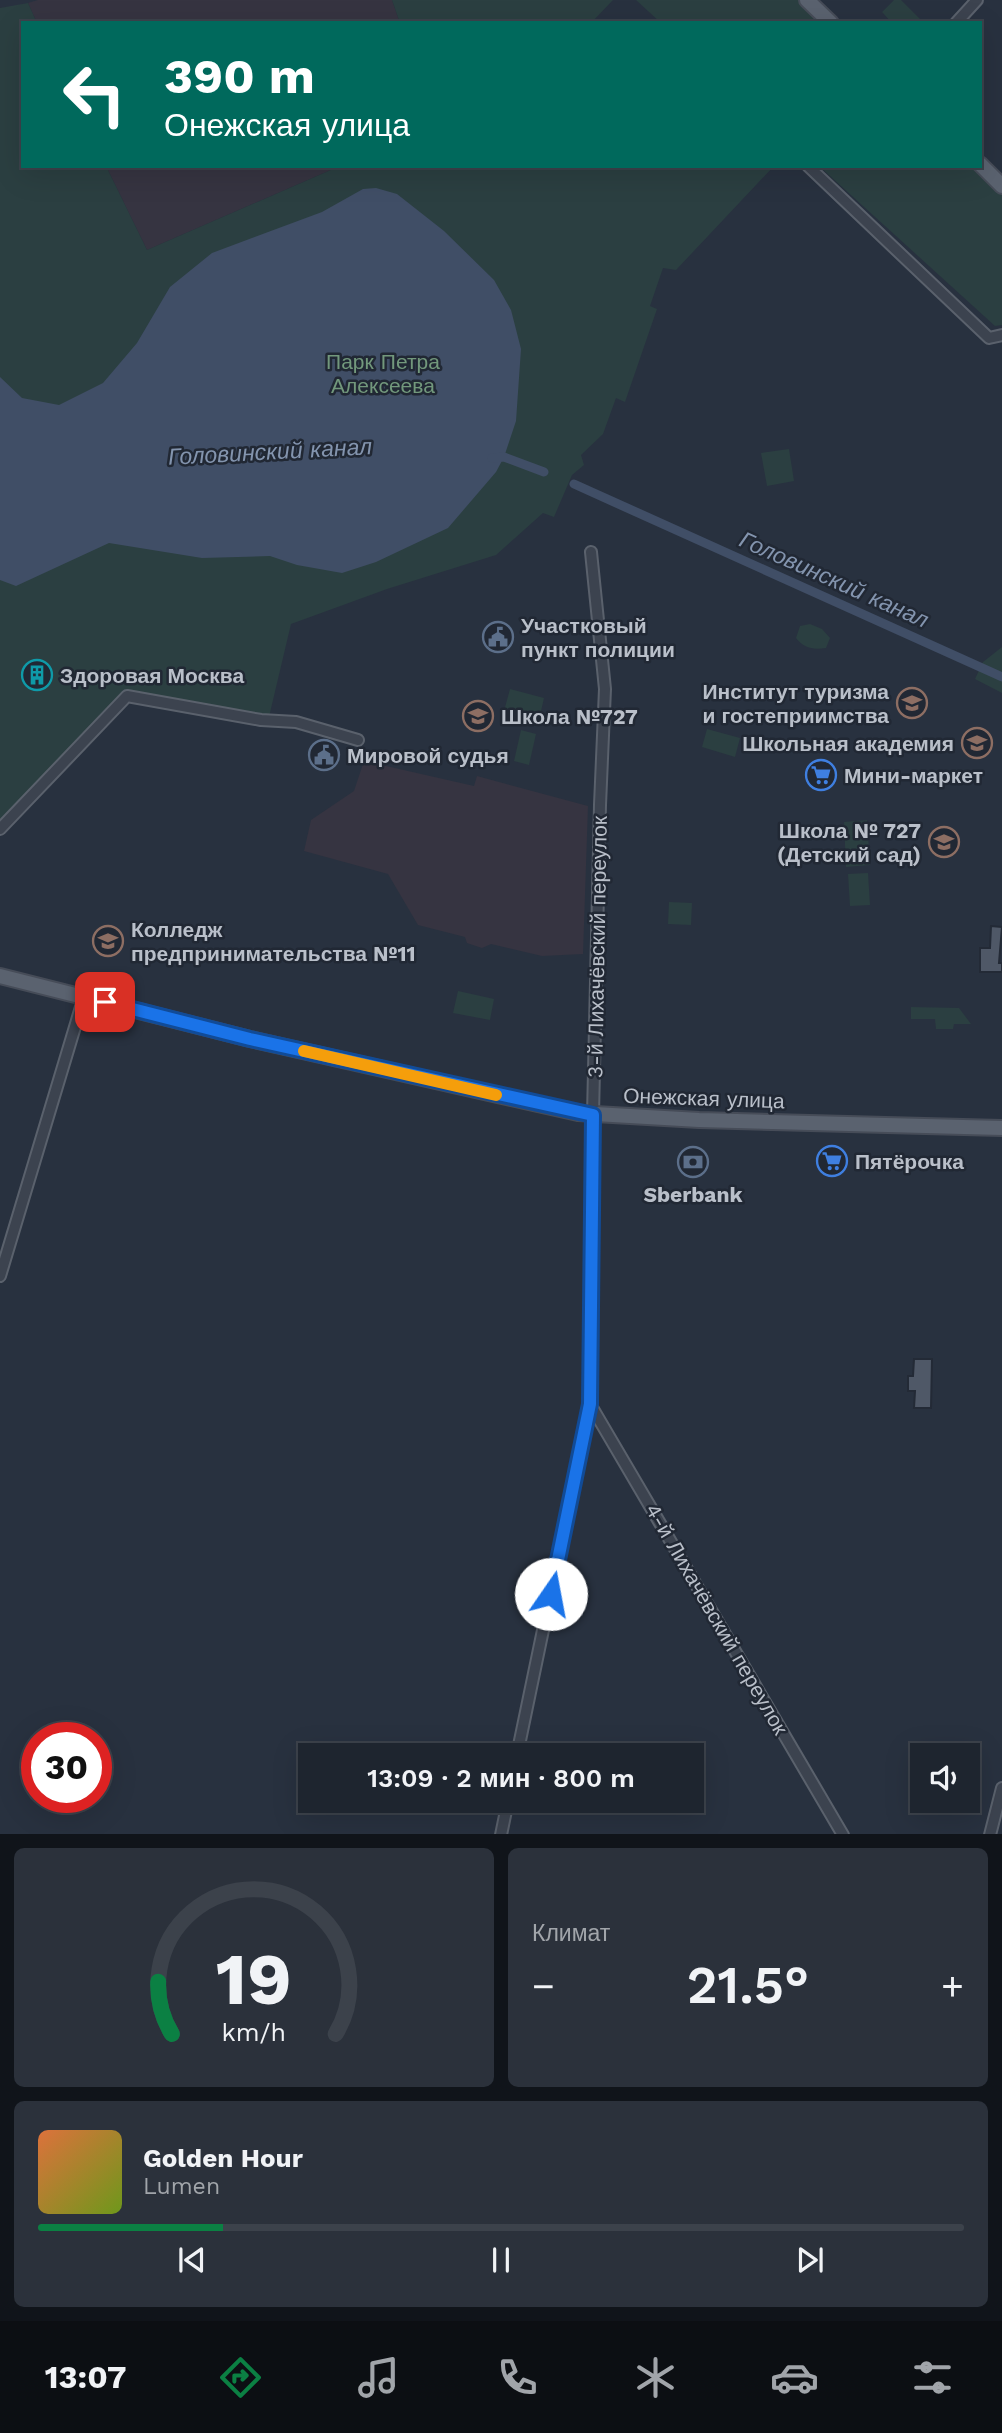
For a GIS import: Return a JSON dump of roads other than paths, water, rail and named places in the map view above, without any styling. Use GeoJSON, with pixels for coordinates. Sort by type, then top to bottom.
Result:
{"type":"FeatureCollection","features":[{"type":"Feature","properties":{"kind":"main road"},"geometry":{"type":"LineString","coordinates":[[807,0],[829,21]]}},
{"type":"Feature","properties":{"kind":"main road"},"geometry":{"type":"LineString","coordinates":[[982,166],[1002,186]]}},
{"type":"Feature","properties":{"kind":"main road","name":"Онежская улица"},"geometry":{"type":"LineString","coordinates":[[0,976],[250,1039],[593,1115],[1002,1128]]}},
{"type":"Feature","properties":{"kind":"street"},"geometry":{"type":"LineString","coordinates":[[958,21],[977,0]]}},
{"type":"Feature","properties":{"kind":"street"},"geometry":{"type":"LineString","coordinates":[[810,168],[989,338],[1002,335]]}},
{"type":"Feature","properties":{"kind":"street","name":"3-й Лихачёвский переулок"},"geometry":{"type":"LineString","coordinates":[[519,1743],[590,1404],[593,1115],[605,689],[591,552]]}},
{"type":"Feature","properties":{"kind":"street"},"geometry":{"type":"LineString","coordinates":[[0,829],[127,696],[261,720],[296,722],[358,740]]}},
{"type":"Feature","properties":{"kind":"street"},"geometry":{"type":"LineString","coordinates":[[0,1276],[85,997]]}},
{"type":"Feature","properties":{"kind":"street","name":"4-й Лихачёвский переулок"},"geometry":{"type":"LineString","coordinates":[[590,1404],[842,1834]]}},
{"type":"Feature","properties":{"kind":"street"},"geometry":{"type":"LineString","coordinates":[[989,1834],[1002,1788]]}},
{"type":"Feature","properties":{"kind":"street"},"geometry":{"type":"LineString","coordinates":[[501,1834],[506,1813]]}},
{"type":"Feature","properties":{"kind":"water"},"geometry":{"type":"Polygon","coordinates":[[[376,188],[397,194],[444,231],[494,280],[511,310],[521,349],[516,421],[504,457],[496,472],[448,528],[376,562],[342,573],[297,565],[270,556],[202,558],[109,543],[16,586],[0,580],[0,377],[22,398],[59,405],[103,383],[137,343],[170,287],[212,253],[322,212],[363,189],[376,188]]]}},
{"type":"Feature","properties":{"kind":"waterway","name":"Головинский канал"},"geometry":{"type":"LineString","coordinates":[[492,458],[504,457],[544,472]]}},
{"type":"Feature","properties":{"kind":"waterway","name":"Головинский канал"},"geometry":{"type":"LineString","coordinates":[[574,484],[1002,677]]}},
{"type":"Feature","properties":{"kind":"place","name":"Участковый пункт полиции"},"geometry":{"type":"Point","coordinates":[498,637]}},
{"type":"Feature","properties":{"kind":"place","name":"Здоровая Москва"},"geometry":{"type":"Point","coordinates":[37,675]}},
{"type":"Feature","properties":{"kind":"place","name":"Институт туризма и гостеприимства"},"geometry":{"type":"Point","coordinates":[912,703]}},
{"type":"Feature","properties":{"kind":"place","name":"Школа №727"},"geometry":{"type":"Point","coordinates":[478,716]}},
{"type":"Feature","properties":{"kind":"place","name":"Школьная академия"},"geometry":{"type":"Point","coordinates":[977,743]}},
{"type":"Feature","properties":{"kind":"place","name":"Мировой судья"},"geometry":{"type":"Point","coordinates":[324,755]}},
{"type":"Feature","properties":{"kind":"place","name":"Мини-маркет"},"geometry":{"type":"Point","coordinates":[821,775]}},
{"type":"Feature","properties":{"kind":"place","name":"Школа № 727 (Детский сад)"},"geometry":{"type":"Point","coordinates":[944,842]}},
{"type":"Feature","properties":{"kind":"place","name":"Колледж предпринимательства №11"},"geometry":{"type":"Point","coordinates":[108,941]}},
{"type":"Feature","properties":{"kind":"place","name":"Пятёрочка"},"geometry":{"type":"Point","coordinates":[832,1161]}},
{"type":"Feature","properties":{"kind":"place","name":"Sberbank"},"geometry":{"type":"Point","coordinates":[693,1162]}},
{"type":"Feature","properties":{"kind":"park label","name":"Парк Петра Алексеева"},"geometry":{"type":"Point","coordinates":[383,373]}}]}
